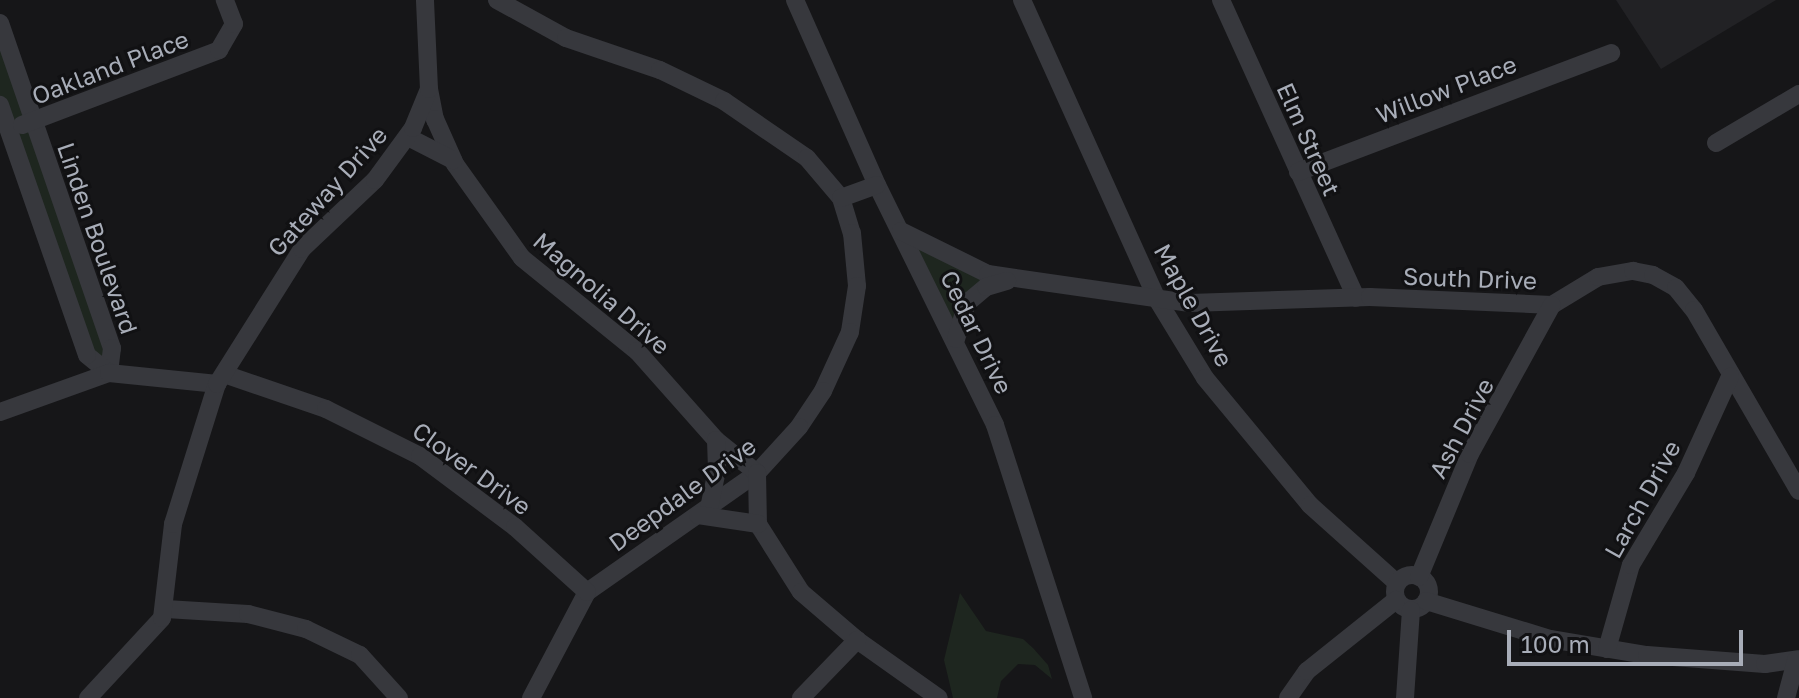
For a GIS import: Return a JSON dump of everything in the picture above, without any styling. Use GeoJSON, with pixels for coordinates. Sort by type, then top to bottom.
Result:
{"type":"FeatureCollection","features":[{"type":"Feature","properties":{"kind":"street","name":"Oakland Place"},"geometry":{"type":"LineString","coordinates":[[4,131],[219,50],[234,24],[225,0]]}},
{"type":"Feature","properties":{"kind":"street","name":"Gateway Drive"},"geometry":{"type":"LineString","coordinates":[[88,698],[151,634],[166,609],[173,524],[220,379],[302,249],[375,180],[408,137],[429,89],[425,0]]}},
{"type":"Feature","properties":{"kind":"street","name":"Deepdale Drive"},"geometry":{"type":"LineString","coordinates":[[497,0],[566,38],[660,70],[724,101],[807,158],[841,198],[852,233],[856,276],[850,332],[815,403],[757,473],[587,592],[531,698]]}},
{"type":"Feature","properties":{"kind":"street","name":"Cedar Drive"},"geometry":{"type":"LineString","coordinates":[[795,0],[877,185],[956,339],[995,425],[1083,698]]}},
{"type":"Feature","properties":{"kind":"street","name":"Maple Drive"},"geometry":{"type":"LineString","coordinates":[[1022,0],[1157,299],[1205,378],[1263,452],[1344,539],[1408,598],[1550,639],[1607,649],[1765,664],[1798,660]]}},
{"type":"Feature","properties":{"kind":"street"},"geometry":{"type":"LineString","coordinates":[[1222,4],[1242,0]]}},
{"type":"Feature","properties":{"kind":"street","name":"Elm Street"},"geometry":{"type":"LineString","coordinates":[[1222,4],[1356,298]]}},
{"type":"Feature","properties":{"kind":"street","name":"Linden Boulevard"},"geometry":{"type":"LineString","coordinates":[[0,23],[112,348],[109,373]]}},
{"type":"Feature","properties":{"kind":"street","name":"Willow Place"},"geometry":{"type":"LineString","coordinates":[[1298,172],[1611,53]]}},
{"type":"Feature","properties":{"kind":"street","name":"Magnolia Drive"},"geometry":{"type":"LineString","coordinates":[[429,89],[435,119],[453,160],[522,258],[637,351],[716,440],[757,473]]}},
{"type":"Feature","properties":{"kind":"street"},"geometry":{"type":"LineString","coordinates":[[1716,143],[1799,94]]}},
{"type":"Feature","properties":{"kind":"street","name":"Linden Boulevard"},"geometry":{"type":"LineString","coordinates":[[0,105],[4,131],[87,355],[109,373]]}},
{"type":"Feature","properties":{"kind":"street"},"geometry":{"type":"LineString","coordinates":[[408,137],[453,160]]}},
{"type":"Feature","properties":{"kind":"street"},"geometry":{"type":"LineString","coordinates":[[841,198],[877,185]]}},
{"type":"Feature","properties":{"kind":"street","name":"South Drive"},"geometry":{"type":"LineString","coordinates":[[901,231],[973,270],[1014,280],[1157,299],[1215,303],[1356,298],[1552,305],[1598,277],[1633,271],[1653,275],[1684,296],[1799,491]]}},
{"type":"Feature","properties":{"kind":"street","name":"South Drive"},"geometry":{"type":"LineString","coordinates":[[956,339],[961,312],[976,293],[1014,280]]}},
{"type":"Feature","properties":{"kind":"street"},"geometry":{"type":"LineString","coordinates":[[65,291],[90,283]]}},
{"type":"Feature","properties":{"kind":"street","name":"Ash Drive"},"geometry":{"type":"LineString","coordinates":[[1408,598],[1406,576],[1419,577],[1470,454],[1552,305]]}},
{"type":"Feature","properties":{"kind":"street","name":"Clover Drive"},"geometry":{"type":"LineString","coordinates":[[0,412],[109,373],[220,379],[326,409],[420,456],[515,527],[587,592]]}},
{"type":"Feature","properties":{"kind":"street","name":"Larch Drive"},"geometry":{"type":"LineString","coordinates":[[1607,649],[1631,565],[1686,473],[1730,377]]}},
{"type":"Feature","properties":{"kind":"street"},"geometry":{"type":"LineString","coordinates":[[716,440],[716,482],[704,511],[758,524]]}},
{"type":"Feature","properties":{"kind":"street"},"geometry":{"type":"LineString","coordinates":[[757,473],[758,524],[801,592],[857,640],[939,698]]}},
{"type":"Feature","properties":{"kind":"street"},"geometry":{"type":"LineString","coordinates":[[1288,698],[1307,671],[1408,598]]}},
{"type":"Feature","properties":{"kind":"street"},"geometry":{"type":"LineString","coordinates":[[1405,698],[1408,598]]}},
{"type":"Feature","properties":{"kind":"street"},"geometry":{"type":"LineString","coordinates":[[166,609],[248,614],[306,629],[360,655],[399,698]]}},
{"type":"Feature","properties":{"kind":"street"},"geometry":{"type":"LineString","coordinates":[[801,698],[857,640]]}},
{"type":"Feature","properties":{"kind":"street"},"geometry":{"type":"LineString","coordinates":[[1786,698],[1798,660]]}},
{"type":"Feature","properties":{"kind":"shaded area"},"geometry":{"type":"Polygon","coordinates":[[[1616,0],[1776,0],[1661,69],[1616,0]]]}},
{"type":"Feature","properties":{"kind":"shaded area"},"geometry":{"type":"Polygon","coordinates":[[[0,25],[74,234],[109,373],[87,355],[0,105],[0,25]]]}},
{"type":"Feature","properties":{"kind":"shaded area"},"geometry":{"type":"Polygon","coordinates":[[[908,238],[1002,280],[954,328],[908,238]]]}},
{"type":"Feature","properties":{"kind":"shaded area"},"geometry":{"type":"Polygon","coordinates":[[[960,593],[986,631],[1023,639],[1048,665],[1052,679],[1035,665],[1018,664],[1001,681],[997,698],[953,698],[944,660],[960,593]]]}}]}
